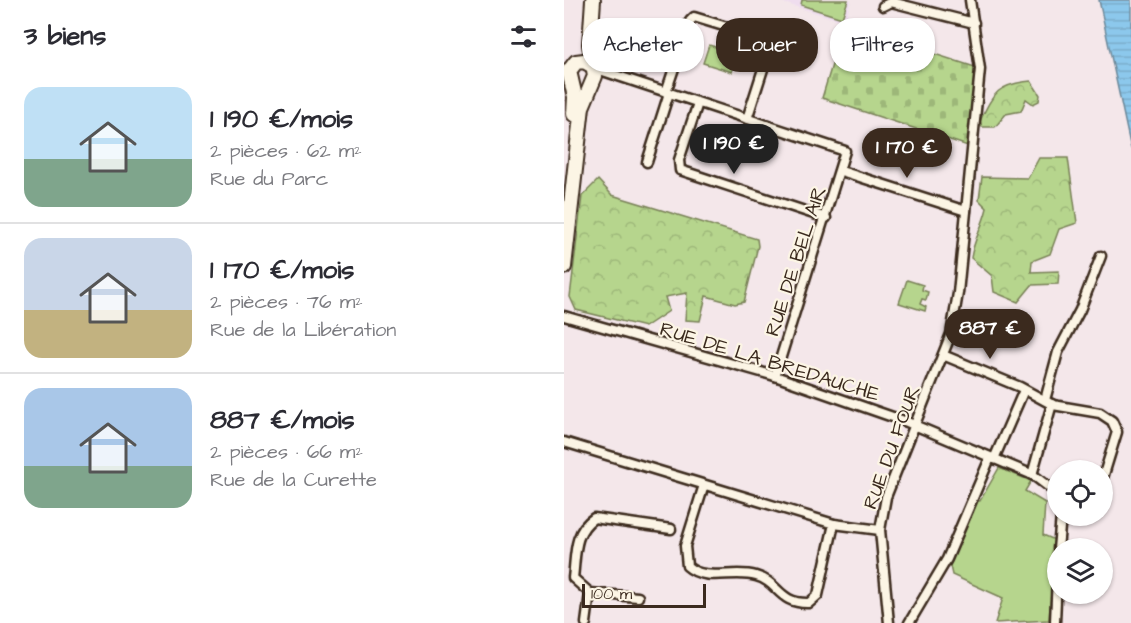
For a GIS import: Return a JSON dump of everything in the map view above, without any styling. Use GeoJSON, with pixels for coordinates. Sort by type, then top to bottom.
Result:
{"type":"FeatureCollection","features":[{"type":"Feature","properties":{"kind":"main road"},"geometry":{"type":"LineString","coordinates":[[564,191],[575,105],[569,71],[584,44],[593,0]]}},
{"type":"Feature","properties":{"kind":"main road"},"geometry":{"type":"LineString","coordinates":[[564,267],[582,107],[593,73],[591,16]]}},
{"type":"Feature","properties":{"kind":"main road"},"geometry":{"type":"LineString","coordinates":[[569,71],[585,61],[593,73]]}},
{"type":"Feature","properties":{"kind":"main road"},"geometry":{"type":"LineString","coordinates":[[569,71],[581,87],[593,73]]}},
{"type":"Feature","properties":{"kind":"street","name":"RUE DU FOUR"},"geometry":{"type":"LineString","coordinates":[[889,623],[880,530],[886,497],[943,356],[955,315],[980,69],[970,0]]}},
{"type":"Feature","properties":{"kind":"street"},"geometry":{"type":"LineString","coordinates":[[883,6],[891,2],[974,23]]}},
{"type":"Feature","properties":{"kind":"street"},"geometry":{"type":"LineString","coordinates":[[647,162],[694,17],[772,40],[747,119]]}},
{"type":"Feature","properties":{"kind":"street","name":"RUE DE BEL AIR"},"geometry":{"type":"LineString","coordinates":[[593,73],[604,69],[611,74],[843,149],[846,154],[841,171],[776,376]]}},
{"type":"Feature","properties":{"kind":"street"},"geometry":{"type":"LineString","coordinates":[[698,103],[679,160],[680,170],[826,218]]}},
{"type":"Feature","properties":{"kind":"street"},"geometry":{"type":"LineString","coordinates":[[841,171],[966,211]]}},
{"type":"Feature","properties":{"kind":"street"},"geometry":{"type":"LineString","coordinates":[[1032,475],[1050,403],[1058,352],[1080,309],[1101,256]]}},
{"type":"Feature","properties":{"kind":"street","name":"RUE DE LA BREDAUCHE"},"geometry":{"type":"LineString","coordinates":[[564,316],[776,376],[914,425],[1032,475],[1047,487]]}},
{"type":"Feature","properties":{"kind":"street"},"geometry":{"type":"LineString","coordinates":[[943,356],[1050,403],[1106,415],[1115,425],[1117,432],[1109,460]]}},
{"type":"Feature","properties":{"kind":"street"},"geometry":{"type":"LineString","coordinates":[[909,623],[947,559],[1024,390]]}},
{"type":"Feature","properties":{"kind":"street"},"geometry":{"type":"LineString","coordinates":[[564,442],[834,524],[880,530]]}},
{"type":"Feature","properties":{"kind":"street"},"geometry":{"type":"LineString","coordinates":[[704,485],[685,546],[687,566],[698,574],[758,576],[792,603],[809,603],[818,595],[834,524]]}},
{"type":"Feature","properties":{"kind":"street"},"geometry":{"type":"LineString","coordinates":[[638,597],[590,593],[573,578],[579,534],[583,526],[594,518],[671,529]]}},
{"type":"Feature","properties":{"kind":"street"},"geometry":{"type":"LineString","coordinates":[[586,623],[590,593]]}},
{"type":"Feature","properties":{"kind":"street"},"geometry":{"type":"LineString","coordinates":[[1056,623],[1057,604]]}},
{"type":"Feature","properties":{"kind":"shaded area"},"geometry":{"type":"Polygon","coordinates":[[[774,0],[851,0],[846,18],[832,18],[774,0]]]}},
{"type":"Feature","properties":{"kind":"green space"},"geometry":{"type":"Polygon","coordinates":[[[802,0],[848,0],[842,18],[801,5],[802,0]]]}},
{"type":"Feature","properties":{"kind":"green space"},"geometry":{"type":"Polygon","coordinates":[[[709,45],[716,47],[716,67],[704,63],[709,45]]]}},
{"type":"Feature","properties":{"kind":"green space"},"geometry":{"type":"Polygon","coordinates":[[[935,54],[975,67],[968,146],[822,98],[830,71],[935,72],[935,54]]]}},
{"type":"Feature","properties":{"kind":"green space"},"geometry":{"type":"Polygon","coordinates":[[[1031,81],[1040,95],[1039,101],[1033,104],[1026,99],[1021,111],[1006,114],[995,127],[982,127],[980,121],[998,91],[1011,84],[1031,81]]]}},
{"type":"Feature","properties":{"kind":"green space"},"geometry":{"type":"Polygon","coordinates":[[[1039,158],[1068,158],[1077,223],[1059,229],[1050,254],[1032,261],[1031,272],[1059,271],[1058,284],[1032,285],[1018,302],[994,292],[992,276],[971,258],[987,208],[979,200],[982,177],[1028,178],[1039,158]]]}},
{"type":"Feature","properties":{"kind":"green space"},"geometry":{"type":"Polygon","coordinates":[[[598,180],[612,195],[757,239],[758,246],[744,302],[735,304],[706,296],[700,321],[685,320],[687,293],[665,297],[669,311],[645,327],[576,310],[570,297],[582,196],[598,180]]]}},
{"type":"Feature","properties":{"kind":"green space"},"geometry":{"type":"Polygon","coordinates":[[[907,280],[923,285],[922,290],[928,292],[926,300],[922,299],[920,304],[926,307],[925,311],[899,303],[907,280]]]}},
{"type":"Feature","properties":{"kind":"green space"},"geometry":{"type":"Polygon","coordinates":[[[999,468],[1031,481],[1025,491],[1045,503],[1043,535],[1050,538],[1047,538],[1049,620],[995,623],[1003,598],[952,575],[950,566],[974,500],[980,501],[999,468]]]}},
{"type":"Feature","properties":{"kind":"water"},"geometry":{"type":"Polygon","coordinates":[[[1099,0],[1131,0],[1131,149],[1099,0]]]}}]}
